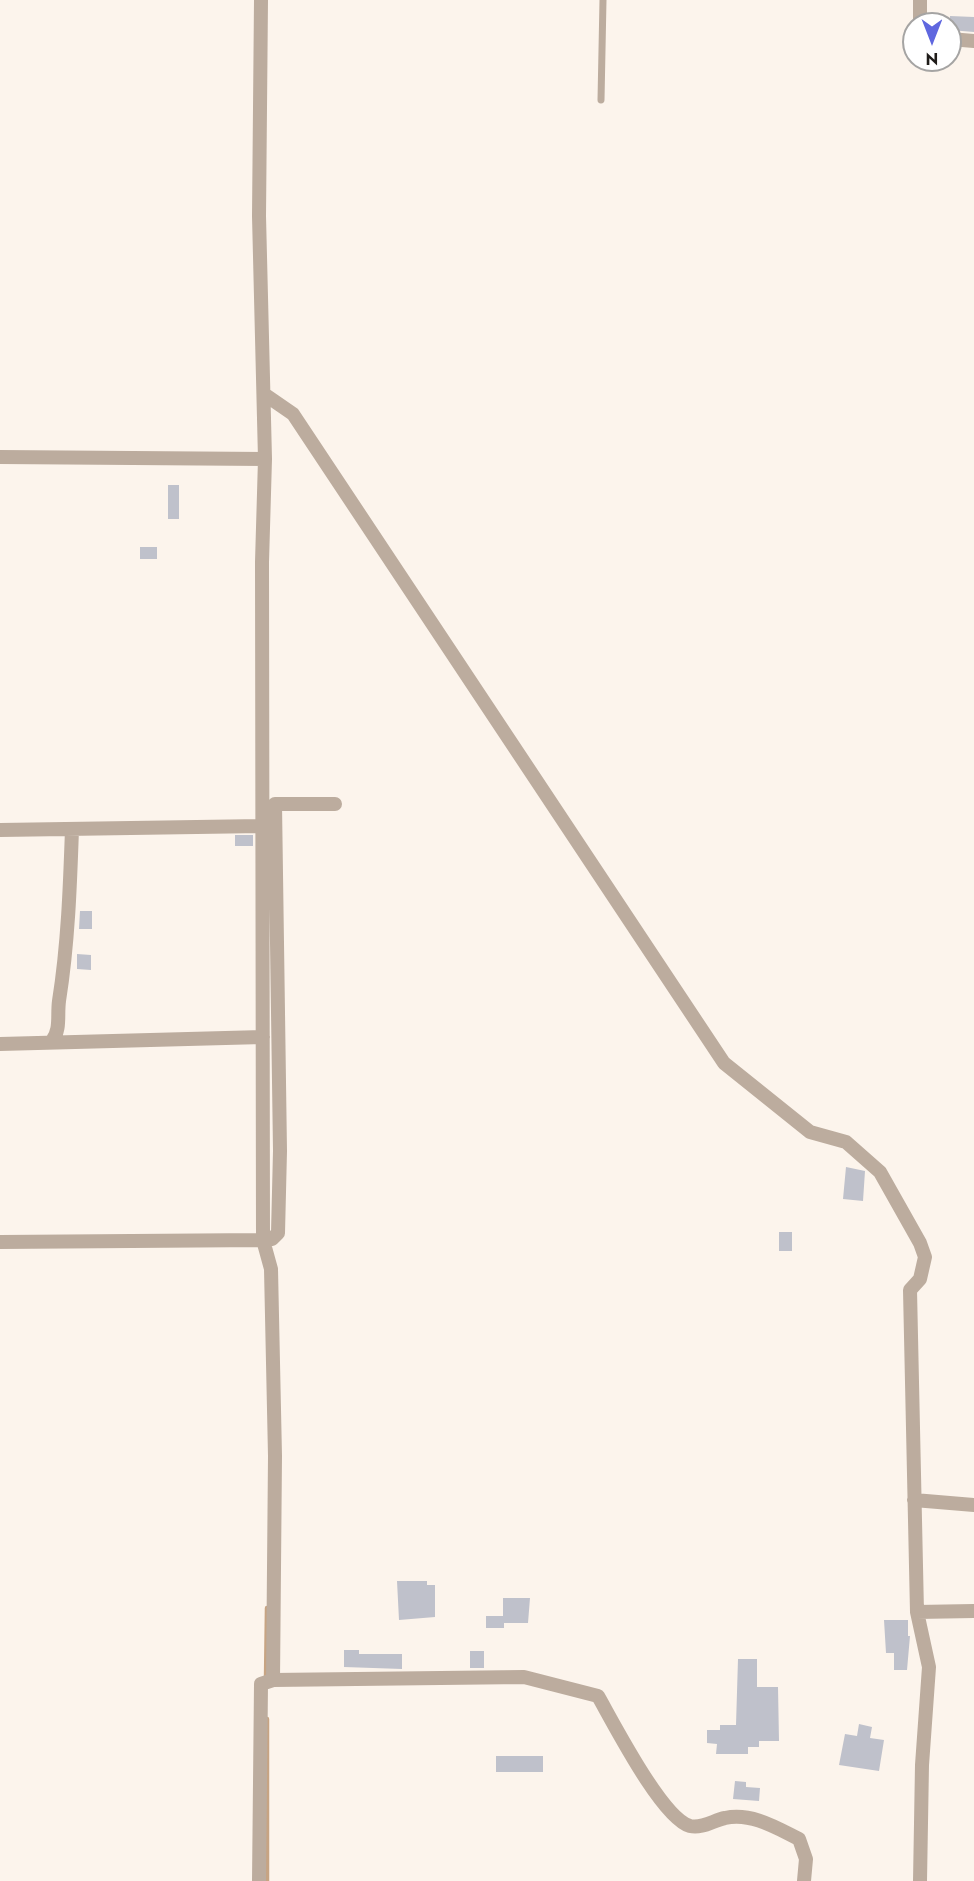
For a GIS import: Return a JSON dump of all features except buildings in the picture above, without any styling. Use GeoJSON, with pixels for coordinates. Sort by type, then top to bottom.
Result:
{"type":"FeatureCollection","features":[{"type":"Feature","properties":{"kind":"street"},"geometry":{"type":"LineString","coordinates":[[259,1881],[275,1456],[272,1269],[263,1240],[262,562],[265,459],[259,216],[261,0]]}},
{"type":"Feature","properties":{"kind":"street"},"geometry":{"type":"LineString","coordinates":[[264,394],[293,414],[724,1063],[810,1132],[846,1142],[880,1172],[921,1243],[924,1257],[920,1279],[910,1290],[917,1612],[929,1667],[922,1765],[920,1881]]}},
{"type":"Feature","properties":{"kind":"street"},"geometry":{"type":"LineString","coordinates":[[0,457],[265,459]]}},
{"type":"Feature","properties":{"kind":"street"},"geometry":{"type":"LineString","coordinates":[[0,1242],[263,1240],[272,1239],[278,1233],[275,804],[335,804]]}},
{"type":"Feature","properties":{"kind":"street"},"geometry":{"type":"LineString","coordinates":[[0,830],[262,826]]}},
{"type":"Feature","properties":{"kind":"street"},"geometry":{"type":"LineString","coordinates":[[52,1041],[58,1033],[58,1004],[69,934],[72,829]]}},
{"type":"Feature","properties":{"kind":"street"},"geometry":{"type":"LineString","coordinates":[[0,1044],[263,1037]]}},
{"type":"Feature","properties":{"kind":"street"},"geometry":{"type":"LineString","coordinates":[[914,1500],[974,1505]]}},
{"type":"Feature","properties":{"kind":"street"},"geometry":{"type":"LineString","coordinates":[[917,1612],[974,1611]]}},
{"type":"Feature","properties":{"kind":"street"},"geometry":{"type":"LineString","coordinates":[[267,1682],[524,1677],[563,1685],[598,1696],[671,1813],[690,1826],[709,1824],[726,1817],[762,1821],[799,1839],[806,1859],[804,1881]]}},
{"type":"Feature","properties":{"kind":"lane"},"geometry":{"type":"LineString","coordinates":[[602,100],[603,0]]}},
{"type":"Feature","properties":{"kind":"waterway"},"geometry":{"type":"LineString","coordinates":[[266,1680],[267,1608]]}},
{"type":"Feature","properties":{"kind":"waterway"},"geometry":{"type":"LineString","coordinates":[[267,1719],[267,1881]]}}]}
